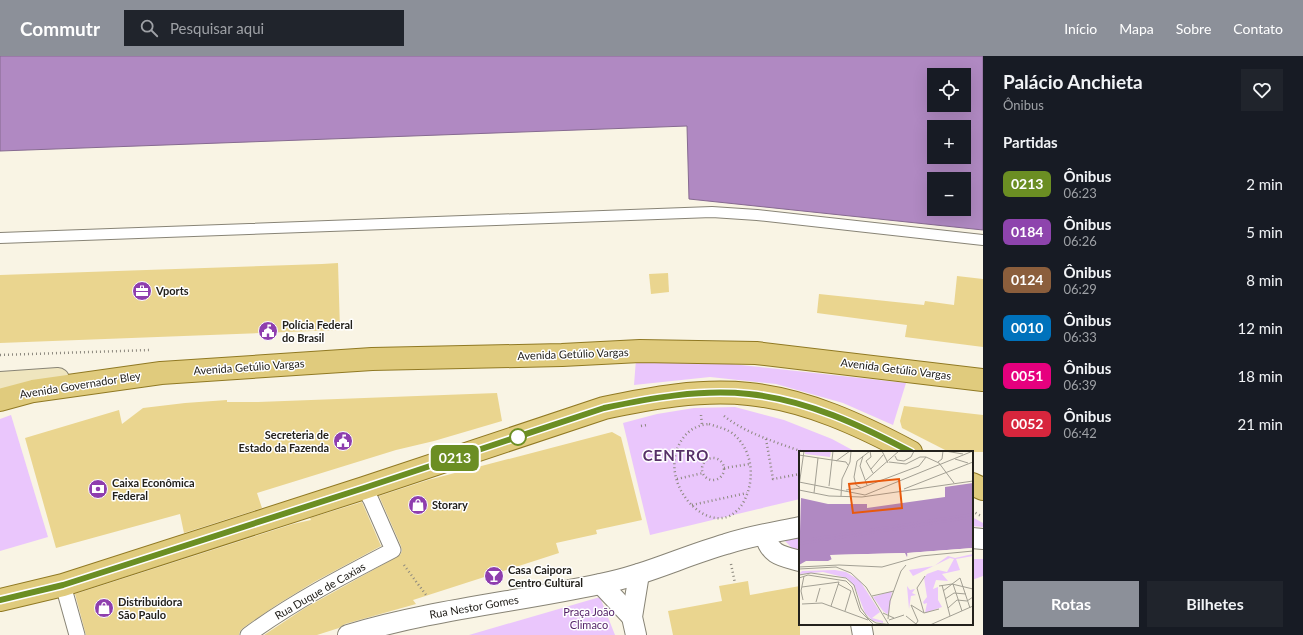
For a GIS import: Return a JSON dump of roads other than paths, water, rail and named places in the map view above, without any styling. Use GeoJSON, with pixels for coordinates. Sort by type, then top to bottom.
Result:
{"type":"FeatureCollection","features":[{"type":"Feature","properties":{"kind":"main road","name":"Avenida Getúlio Vargas"},"geometry":{"type":"LineString","coordinates":[[161,373],[372,359],[562,355],[640,351],[770,355],[983,380]]}},
{"type":"Feature","properties":{"kind":"main road"},"geometry":{"type":"LineString","coordinates":[[0,383],[161,373]]}},
{"type":"Feature","properties":{"kind":"main road","name":"Avenida Governador Bley"},"geometry":{"type":"LineString","coordinates":[[0,400],[33,392],[161,373]]}},
{"type":"Feature","properties":{"kind":"main road"},"geometry":{"type":"LineString","coordinates":[[0,600],[63,585],[364,488],[604,408],[641,400],[693,394],[748,394],[777,398],[805,405],[842,418],[909,451]]}},
{"type":"Feature","properties":{"kind":"main road"},"geometry":{"type":"LineString","coordinates":[[973,484],[983,489]]}},
{"type":"Feature","properties":{"kind":"street","name":"Rua Duque de Caxias"},"geometry":{"type":"LineString","coordinates":[[248,635],[293,604],[393,550],[371,500],[364,488]]}},
{"type":"Feature","properties":{"kind":"street","name":"Rua Nestor Gomes"},"geometry":{"type":"LineString","coordinates":[[348,635],[383,624],[436,613],[601,584],[639,574],[727,543],[799,527]]}},
{"type":"Feature","properties":{"kind":"street"},"geometry":{"type":"LineString","coordinates":[[765,535],[768,545],[772,551],[779,555],[799,561]]}},
{"type":"Feature","properties":{"kind":"street"},"geometry":{"type":"LineString","coordinates":[[973,538],[983,539]]}},
{"type":"Feature","properties":{"kind":"street"},"geometry":{"type":"LineString","coordinates":[[634,626],[639,574]]}},
{"type":"Feature","properties":{"kind":"street"},"geometry":{"type":"LineString","coordinates":[[601,584],[634,626]]}},
{"type":"Feature","properties":{"kind":"street"},"geometry":{"type":"LineString","coordinates":[[63,585],[77,635]]}},
{"type":"Feature","properties":{"kind":"street"},"geometry":{"type":"LineString","coordinates":[[861,625],[863,635]]}},
{"type":"Feature","properties":{"kind":"lane"},"geometry":{"type":"LineString","coordinates":[[0,238],[712,212],[757,215],[983,240]]}},
{"type":"Feature","properties":{"kind":"place","name":"Vports"},"geometry":{"type":"Point","coordinates":[142,291]}},
{"type":"Feature","properties":{"kind":"place","name":"Polícia Federal do Brasil"},"geometry":{"type":"Point","coordinates":[268,331]}},
{"type":"Feature","properties":{"kind":"place","name":"Secreteria de Estado da Fazenda"},"geometry":{"type":"Point","coordinates":[343,441]}},
{"type":"Feature","properties":{"kind":"place","name":"Caixa Econômica Federal"},"geometry":{"type":"Point","coordinates":[98,489]}},
{"type":"Feature","properties":{"kind":"place","name":"Storary"},"geometry":{"type":"Point","coordinates":[418,505]}},
{"type":"Feature","properties":{"kind":"place","name":"Casa Caipora Centro Cultural"},"geometry":{"type":"Point","coordinates":[494,576]}},
{"type":"Feature","properties":{"kind":"place","name":"Distribuidora São Paulo"},"geometry":{"type":"Point","coordinates":[104,608]}},
{"type":"Feature","properties":{"kind":"district","name":"CENTRO"},"geometry":{"type":"Point","coordinates":[676,456]}},
{"type":"Feature","properties":{"kind":"park label","name":"Praça João Climaco"},"geometry":{"type":"Point","coordinates":[589,618]}}]}
